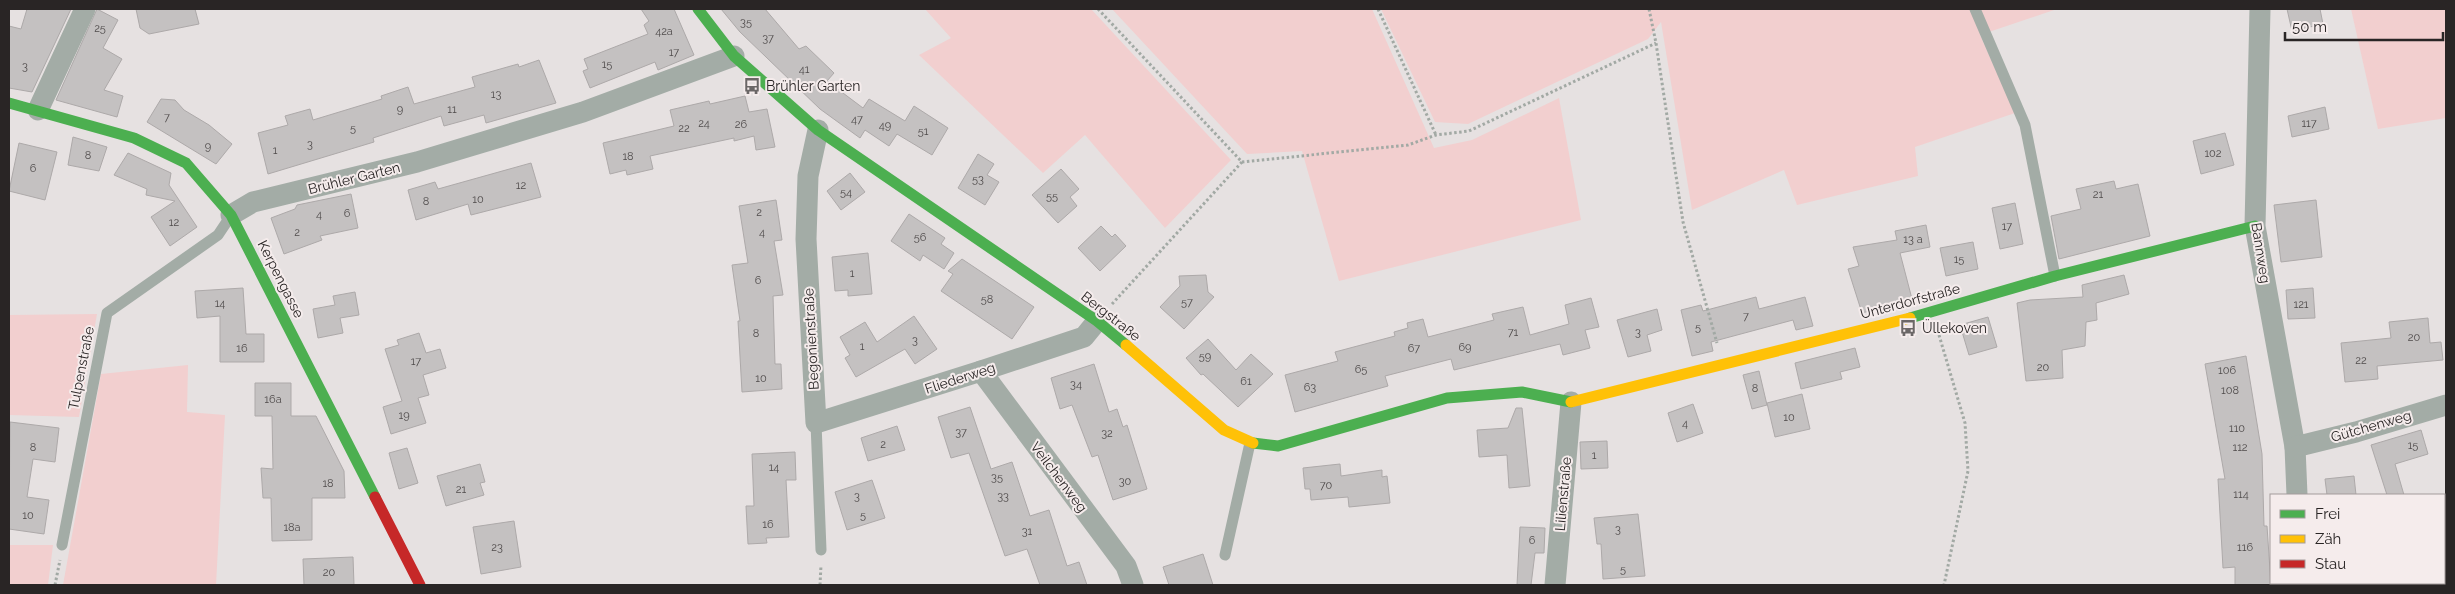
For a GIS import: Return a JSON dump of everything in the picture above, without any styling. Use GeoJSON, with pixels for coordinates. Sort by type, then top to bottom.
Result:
{"type":"FeatureCollection","features":[{"type":"Feature","properties":{"kind":"street"},"geometry":{"type":"LineString","coordinates":[[38,110],[85,9]]}},
{"type":"Feature","properties":{"kind":"street","name":"Bergstraße"},"geometry":{"type":"LineString","coordinates":[[698,9],[734,56],[818,130],[1097,322],[1224,430],[1250,443],[1278,446],[1446,398],[1522,392],[1571,402]]}},
{"type":"Feature","properties":{"kind":"street","name":"Bannweg"},"geometry":{"type":"LineString","coordinates":[[2260,9],[2255,226],[2295,447],[2296,494]]}},
{"type":"Feature","properties":{"kind":"street","name":"Brühler Garten"},"geometry":{"type":"LineString","coordinates":[[231,215],[253,202],[418,162],[583,112],[734,56]]}},
{"type":"Feature","properties":{"kind":"street","name":"Kerpengasse"},"geometry":{"type":"LineString","coordinates":[[9,103],[134,138],[186,163],[231,215],[420,585]]}},
{"type":"Feature","properties":{"kind":"street","name":"Begonienstraße"},"geometry":{"type":"LineString","coordinates":[[816,423],[806,239],[808,176],[818,130]]}},
{"type":"Feature","properties":{"kind":"street","name":"Unterdorfstraße"},"geometry":{"type":"LineString","coordinates":[[1571,402],[1932,312],[2055,276],[2255,226]]}},
{"type":"Feature","properties":{"kind":"street","name":"Fliederweg"},"geometry":{"type":"LineString","coordinates":[[816,423],[1084,336],[1097,322]]}},
{"type":"Feature","properties":{"kind":"street","name":"Veilchenweg"},"geometry":{"type":"LineString","coordinates":[[981,371],[1126,566],[1133,585]]}},
{"type":"Feature","properties":{"kind":"street","name":"Lilienstraße"},"geometry":{"type":"LineString","coordinates":[[1555,585],[1571,402]]}},
{"type":"Feature","properties":{"kind":"street","name":"Gütchenweg"},"geometry":{"type":"LineString","coordinates":[[2295,447],[2356,432],[2446,405]]}},
{"type":"Feature","properties":{"kind":"lane"},"geometry":{"type":"LineString","coordinates":[[1975,9],[2025,125],[2055,276]]}},
{"type":"Feature","properties":{"kind":"lane","name":"Tulpenstraße"},"geometry":{"type":"LineString","coordinates":[[62,545],[106,313],[218,235],[231,215]]}},
{"type":"Feature","properties":{"kind":"lane","name":"Begonienstraße"},"geometry":{"type":"LineString","coordinates":[[816,423],[821,550]]}},
{"type":"Feature","properties":{"kind":"lane"},"geometry":{"type":"LineString","coordinates":[[1225,555],[1250,443]]}},
{"type":"Feature","properties":{"kind":"path"},"geometry":{"type":"LineString","coordinates":[[1098,9],[1242,162]]}},
{"type":"Feature","properties":{"kind":"path"},"geometry":{"type":"LineString","coordinates":[[1378,9],[1436,135]]}},
{"type":"Feature","properties":{"kind":"path"},"geometry":{"type":"LineString","coordinates":[[1649,9],[1656,42],[1683,222],[1724,365]]}},
{"type":"Feature","properties":{"kind":"path"},"geometry":{"type":"LineString","coordinates":[[1097,322],[1242,162],[1408,145],[1436,135],[1469,131],[1656,42]]}},
{"type":"Feature","properties":{"kind":"path"},"geometry":{"type":"LineString","coordinates":[[1932,312],[1965,424],[1968,471],[1944,585]]}},
{"type":"Feature","properties":{"kind":"path"},"geometry":{"type":"LineString","coordinates":[[55,585],[62,545]]}},
{"type":"Feature","properties":{"kind":"shaded area"},"geometry":{"type":"Polygon","coordinates":[[[925,9],[1091,9],[1231,160],[1165,228],[1085,135],[1043,173],[919,55],[951,38],[925,9]]]}},
{"type":"Feature","properties":{"kind":"shaded area"},"geometry":{"type":"Polygon","coordinates":[[[1112,9],[1372,9],[1434,148],[1472,140],[1559,98],[1581,220],[1339,281],[1302,151],[1247,154],[1112,9]]]}},
{"type":"Feature","properties":{"kind":"shaded area"},"geometry":{"type":"Polygon","coordinates":[[[1381,9],[2057,9],[1980,35],[2015,113],[1915,147],[1918,176],[1797,205],[1784,170],[1692,210],[1661,22],[1648,39],[1468,124],[1435,122],[1381,9]]]}},
{"type":"Feature","properties":{"kind":"shaded area"},"geometry":{"type":"Polygon","coordinates":[[[2351,9],[2446,9],[2446,118],[2378,129],[2351,9]]]}},
{"type":"Feature","properties":{"kind":"shaded area"},"geometry":{"type":"Polygon","coordinates":[[[97,314],[79,417],[9,415],[9,315],[97,314]]]}},
{"type":"Feature","properties":{"kind":"shaded area"},"geometry":{"type":"Polygon","coordinates":[[[188,365],[187,412],[225,415],[216,585],[63,585],[101,374],[188,365]]]}},
{"type":"Feature","properties":{"kind":"shaded area"},"geometry":{"type":"Polygon","coordinates":[[[9,545],[53,545],[48,585],[9,585],[9,545]]]}},
{"type":"Feature","properties":{"kind":"building"},"geometry":{"type":"Polygon","coordinates":[[[27,9],[71,9],[32,92],[9,88],[9,26],[21,29],[27,9]]]}},
{"type":"Feature","properties":{"kind":"building"},"geometry":{"type":"Polygon","coordinates":[[[97,9],[118,20],[103,48],[122,59],[104,90],[123,96],[117,117],[56,100],[97,9]]]}},
{"type":"Feature","properties":{"kind":"building"},"geometry":{"type":"Polygon","coordinates":[[[136,9],[195,9],[199,24],[149,34],[140,28],[136,9]]]}},
{"type":"Feature","properties":{"kind":"building"},"geometry":{"type":"Polygon","coordinates":[[[641,9],[674,9],[694,55],[658,70],[655,62],[590,88],[583,71],[588,69],[584,59],[648,34],[644,25],[649,21],[641,9]]]}},
{"type":"Feature","properties":{"kind":"building"},"geometry":{"type":"Polygon","coordinates":[[[721,9],[765,9],[799,49],[806,46],[834,73],[827,81],[863,108],[869,99],[905,121],[914,106],[948,128],[932,155],[897,134],[889,146],[865,130],[860,138],[820,109],[740,32],[721,9]]]}},
{"type":"Feature","properties":{"kind":"building"},"geometry":{"type":"Polygon","coordinates":[[[2287,9],[2320,9],[2323,24],[2292,31],[2287,9]]]}},
{"type":"Feature","properties":{"kind":"building"},"geometry":{"type":"Polygon","coordinates":[[[539,60],[556,103],[486,123],[484,115],[444,126],[441,116],[373,138],[374,142],[268,174],[258,133],[288,125],[285,116],[310,109],[313,120],[382,99],[381,96],[408,87],[414,104],[475,87],[472,77],[518,64],[519,67],[539,60]]]}},
{"type":"Feature","properties":{"kind":"building"},"geometry":{"type":"Polygon","coordinates":[[[745,96],[749,112],[767,109],[775,147],[756,150],[754,136],[734,141],[734,138],[650,156],[653,169],[627,175],[626,170],[610,174],[603,143],[674,126],[670,110],[709,101],[710,104],[745,96]]]}},
{"type":"Feature","properties":{"kind":"building"},"geometry":{"type":"Polygon","coordinates":[[[161,99],[175,100],[184,110],[209,125],[232,144],[216,164],[147,122],[161,99]]]}},
{"type":"Feature","properties":{"kind":"building"},"geometry":{"type":"Polygon","coordinates":[[[2325,107],[2329,129],[2292,137],[2288,116],[2325,107]]]}},
{"type":"Feature","properties":{"kind":"building"},"geometry":{"type":"Polygon","coordinates":[[[2225,133],[2234,165],[2201,174],[2193,141],[2225,133]]]}},
{"type":"Feature","properties":{"kind":"building"},"geometry":{"type":"Polygon","coordinates":[[[73,137],[107,147],[99,171],[68,165],[73,137]]]}},
{"type":"Feature","properties":{"kind":"building"},"geometry":{"type":"Polygon","coordinates":[[[19,143],[57,152],[45,200],[9,191],[19,143]]]}},
{"type":"Feature","properties":{"kind":"building"},"geometry":{"type":"Polygon","coordinates":[[[128,153],[171,173],[169,185],[197,227],[170,246],[151,217],[175,201],[146,195],[147,189],[114,175],[128,153]]]}},
{"type":"Feature","properties":{"kind":"building"},"geometry":{"type":"Polygon","coordinates":[[[978,154],[994,164],[987,175],[999,182],[985,205],[958,188],[978,154]]]}},
{"type":"Feature","properties":{"kind":"building"},"geometry":{"type":"Polygon","coordinates":[[[531,163],[541,197],[471,215],[468,204],[416,220],[408,190],[435,182],[438,189],[531,163]]]}},
{"type":"Feature","properties":{"kind":"building"},"geometry":{"type":"Polygon","coordinates":[[[1061,169],[1079,189],[1070,197],[1077,206],[1058,223],[1032,195],[1061,169]]]}},
{"type":"Feature","properties":{"kind":"building"},"geometry":{"type":"Polygon","coordinates":[[[850,173],[865,192],[841,210],[827,191],[850,173]]]}},
{"type":"Feature","properties":{"kind":"building"},"geometry":{"type":"Polygon","coordinates":[[[2114,181],[2116,189],[2138,184],[2150,236],[2059,259],[2051,216],[2081,209],[2076,189],[2114,181]]]}},
{"type":"Feature","properties":{"kind":"building"},"geometry":{"type":"Polygon","coordinates":[[[351,194],[358,228],[320,236],[322,240],[284,254],[271,218],[295,209],[297,205],[351,194]]]}},
{"type":"Feature","properties":{"kind":"building"},"geometry":{"type":"Polygon","coordinates":[[[776,200],[782,240],[774,241],[783,295],[773,296],[775,364],[781,364],[782,389],[742,392],[738,321],[740,321],[732,265],[748,263],[739,206],[776,200]]]}},
{"type":"Feature","properties":{"kind":"building"},"geometry":{"type":"Polygon","coordinates":[[[2316,200],[2322,257],[2281,262],[2274,205],[2316,200]]]}},
{"type":"Feature","properties":{"kind":"building"},"geometry":{"type":"Polygon","coordinates":[[[2015,203],[2023,244],[2000,249],[1992,208],[2015,203]]]}},
{"type":"Feature","properties":{"kind":"building"},"geometry":{"type":"Polygon","coordinates":[[[909,214],[945,238],[941,244],[954,253],[944,269],[923,255],[920,261],[891,241],[909,214]]]}},
{"type":"Feature","properties":{"kind":"building"},"geometry":{"type":"Polygon","coordinates":[[[1926,225],[1930,247],[1900,253],[1912,299],[1862,313],[1848,269],[1859,266],[1853,247],[1897,240],[1895,231],[1926,225]]]}},
{"type":"Feature","properties":{"kind":"building"},"geometry":{"type":"Polygon","coordinates":[[[1101,226],[1112,237],[1115,234],[1126,246],[1100,271],[1078,248],[1101,226]]]}},
{"type":"Feature","properties":{"kind":"building"},"geometry":{"type":"Polygon","coordinates":[[[1973,242],[1978,269],[1946,276],[1940,248],[1973,242]]]}},
{"type":"Feature","properties":{"kind":"building"},"geometry":{"type":"Polygon","coordinates":[[[868,253],[872,294],[848,296],[848,290],[835,291],[832,257],[868,253]]]}},
{"type":"Feature","properties":{"kind":"building"},"geometry":{"type":"Polygon","coordinates":[[[962,259],[1034,307],[1012,339],[941,291],[953,274],[948,271],[962,259]]]}},
{"type":"Feature","properties":{"kind":"building"},"geometry":{"type":"Polygon","coordinates":[[[1206,275],[1208,292],[1214,297],[1184,329],[1160,307],[1180,286],[1179,276],[1206,275]]]}},
{"type":"Feature","properties":{"kind":"building"},"geometry":{"type":"Polygon","coordinates":[[[2124,275],[2129,294],[2096,303],[2097,320],[2086,322],[2085,346],[2062,350],[2063,378],[2026,381],[2017,303],[2030,300],[2083,297],[2082,285],[2124,275]]]}},
{"type":"Feature","properties":{"kind":"building"},"geometry":{"type":"Polygon","coordinates":[[[243,288],[246,334],[264,334],[264,362],[220,362],[220,316],[197,318],[195,291],[243,288]]]}},
{"type":"Feature","properties":{"kind":"building"},"geometry":{"type":"Polygon","coordinates":[[[2313,288],[2315,318],[2288,319],[2286,290],[2313,288]]]}},
{"type":"Feature","properties":{"kind":"building"},"geometry":{"type":"Polygon","coordinates":[[[355,292],[359,315],[340,318],[343,333],[318,338],[313,309],[335,305],[333,296],[355,292]]]}},
{"type":"Feature","properties":{"kind":"building"},"geometry":{"type":"Polygon","coordinates":[[[1756,297],[1759,309],[1805,297],[1813,326],[1796,330],[1793,320],[1711,342],[1713,351],[1692,356],[1681,310],[1701,305],[1703,311],[1756,297]]]}},
{"type":"Feature","properties":{"kind":"building"},"geometry":{"type":"Polygon","coordinates":[[[1591,298],[1599,327],[1585,330],[1590,348],[1563,355],[1560,344],[1454,370],[1451,359],[1385,376],[1388,386],[1295,412],[1285,375],[1338,361],[1335,352],[1395,336],[1394,332],[1408,328],[1407,323],[1423,319],[1428,337],[1494,320],[1492,314],[1523,307],[1530,335],[1569,324],[1565,305],[1591,298]]]}},
{"type":"Feature","properties":{"kind":"building"},"geometry":{"type":"Polygon","coordinates":[[[1657,309],[1662,330],[1647,335],[1651,351],[1628,357],[1617,320],[1657,309]]]}},
{"type":"Feature","properties":{"kind":"building"},"geometry":{"type":"Polygon","coordinates":[[[914,316],[937,349],[915,364],[905,349],[856,377],[845,358],[850,355],[840,337],[865,322],[877,342],[914,316]]]}},
{"type":"Feature","properties":{"kind":"building"},"geometry":{"type":"Polygon","coordinates":[[[1988,317],[1997,347],[1969,355],[1960,325],[1988,317]]]}},
{"type":"Feature","properties":{"kind":"building"},"geometry":{"type":"Polygon","coordinates":[[[2428,318],[2430,343],[2441,342],[2443,360],[2377,366],[2378,379],[2345,382],[2341,343],[2391,338],[2389,322],[2428,318]]]}},
{"type":"Feature","properties":{"kind":"building"},"geometry":{"type":"Polygon","coordinates":[[[419,333],[426,353],[440,349],[446,368],[423,375],[429,395],[418,398],[426,423],[391,434],[383,407],[402,401],[385,349],[399,345],[397,340],[419,333]]]}},
{"type":"Feature","properties":{"kind":"building"},"geometry":{"type":"Polygon","coordinates":[[[1208,339],[1236,370],[1251,354],[1273,374],[1238,407],[1203,374],[1201,375],[1186,358],[1208,339]]]}},
{"type":"Feature","properties":{"kind":"building"},"geometry":{"type":"Polygon","coordinates":[[[1855,348],[1860,367],[1840,372],[1842,379],[1801,389],[1795,363],[1855,348]]]}},
{"type":"Feature","properties":{"kind":"building"},"geometry":{"type":"Polygon","coordinates":[[[2246,356],[2262,454],[2264,526],[2267,526],[2271,585],[2235,585],[2235,567],[2223,568],[2218,479],[2225,479],[2205,364],[2246,356]]]}},
{"type":"Feature","properties":{"kind":"building"},"geometry":{"type":"Polygon","coordinates":[[[1094,364],[1109,412],[1117,409],[1123,427],[1127,425],[1147,489],[1113,500],[1098,455],[1092,457],[1072,405],[1060,409],[1051,378],[1094,364]]]}},
{"type":"Feature","properties":{"kind":"building"},"geometry":{"type":"Polygon","coordinates":[[[1759,371],[1767,405],[1752,409],[1743,375],[1759,371]]]}},
{"type":"Feature","properties":{"kind":"building"},"geometry":{"type":"Polygon","coordinates":[[[255,383],[291,383],[291,416],[316,416],[344,471],[345,498],[312,498],[312,540],[272,541],[271,498],[263,498],[261,468],[273,469],[272,416],[255,416],[255,383]]]}},
{"type":"Feature","properties":{"kind":"building"},"geometry":{"type":"Polygon","coordinates":[[[1802,394],[1810,429],[1775,437],[1767,403],[1802,394]]]}},
{"type":"Feature","properties":{"kind":"building"},"geometry":{"type":"Polygon","coordinates":[[[1693,404],[1703,433],[1677,442],[1668,413],[1693,404]]]}},
{"type":"Feature","properties":{"kind":"building"},"geometry":{"type":"Polygon","coordinates":[[[970,407],[991,469],[1012,462],[1030,516],[1049,510],[1067,566],[1079,562],[1087,585],[1040,585],[1027,549],[1005,556],[969,453],[951,458],[938,417],[970,407]]]}},
{"type":"Feature","properties":{"kind":"building"},"geometry":{"type":"Polygon","coordinates":[[[1516,408],[1522,408],[1530,486],[1509,488],[1507,455],[1479,457],[1477,430],[1508,428],[1516,408]]]}},
{"type":"Feature","properties":{"kind":"building"},"geometry":{"type":"Polygon","coordinates":[[[10,422],[59,428],[55,462],[33,459],[27,497],[49,500],[44,534],[9,529],[10,422]]]}},
{"type":"Feature","properties":{"kind":"building"},"geometry":{"type":"Polygon","coordinates":[[[897,426],[905,450],[868,461],[861,438],[897,426]]]}},
{"type":"Feature","properties":{"kind":"building"},"geometry":{"type":"Polygon","coordinates":[[[2421,430],[2428,454],[2395,464],[2404,494],[2387,494],[2371,445],[2421,430]]]}},
{"type":"Feature","properties":{"kind":"building"},"geometry":{"type":"Polygon","coordinates":[[[1607,441],[1608,468],[1581,469],[1580,442],[1607,441]]]}},
{"type":"Feature","properties":{"kind":"building"},"geometry":{"type":"Polygon","coordinates":[[[407,448],[418,483],[399,489],[389,453],[407,448]]]}},
{"type":"Feature","properties":{"kind":"building"},"geometry":{"type":"Polygon","coordinates":[[[795,452],[796,480],[786,480],[789,537],[766,538],[767,543],[748,544],[746,506],[754,506],[752,454],[795,452]]]}},
{"type":"Feature","properties":{"kind":"building"},"geometry":{"type":"Polygon","coordinates":[[[480,464],[485,482],[480,483],[484,495],[446,506],[437,476],[480,464]]]}},
{"type":"Feature","properties":{"kind":"building"},"geometry":{"type":"Polygon","coordinates":[[[1340,464],[1341,476],[1382,470],[1382,477],[1387,476],[1390,503],[1349,507],[1348,497],[1311,500],[1310,489],[1305,489],[1303,468],[1340,464]]]}},
{"type":"Feature","properties":{"kind":"building"},"geometry":{"type":"Polygon","coordinates":[[[2354,476],[2356,494],[2327,494],[2325,479],[2354,476]]]}},
{"type":"Feature","properties":{"kind":"building"},"geometry":{"type":"Polygon","coordinates":[[[872,480],[885,518],[847,530],[835,492],[872,480]]]}},
{"type":"Feature","properties":{"kind":"building"},"geometry":{"type":"Polygon","coordinates":[[[1638,514],[1645,576],[1603,579],[1601,544],[1597,544],[1594,518],[1638,514]]]}},
{"type":"Feature","properties":{"kind":"building"},"geometry":{"type":"Polygon","coordinates":[[[514,521],[521,567],[481,574],[473,527],[514,521]]]}},
{"type":"Feature","properties":{"kind":"building"},"geometry":{"type":"Polygon","coordinates":[[[1520,527],[1545,528],[1544,553],[1535,553],[1531,585],[1517,585],[1520,527]]]}},
{"type":"Feature","properties":{"kind":"building"},"geometry":{"type":"Polygon","coordinates":[[[1203,554],[1213,585],[1169,585],[1163,567],[1203,554]]]}},
{"type":"Feature","properties":{"kind":"building"},"geometry":{"type":"Polygon","coordinates":[[[353,557],[354,585],[304,585],[303,559],[353,557]]]}},
{"type":"Feature","properties":{"kind":"traffic: fast"},"geometry":{"type":"LineString","coordinates":[[698,9],[734,56],[818,130],[1097,321],[1126,345]]}},
{"type":"Feature","properties":{"kind":"traffic: fast"},"geometry":{"type":"LineString","coordinates":[[9,103],[134,138],[186,163],[231,215],[375,497]]}},
{"type":"Feature","properties":{"kind":"traffic: fast"},"geometry":{"type":"LineString","coordinates":[[1910,318],[2055,276],[2255,226]]}},
{"type":"Feature","properties":{"kind":"traffic: fast"},"geometry":{"type":"LineString","coordinates":[[1253,443],[1278,446],[1447,398],[1522,392],[1571,402]]}},
{"type":"Feature","properties":{"kind":"traffic: slow"},"geometry":{"type":"LineString","coordinates":[[1571,402],[1910,318]]}},
{"type":"Feature","properties":{"kind":"traffic: slow"},"geometry":{"type":"LineString","coordinates":[[1126,345],[1224,430],[1253,443]]}},
{"type":"Feature","properties":{"kind":"traffic: jam"},"geometry":{"type":"LineString","coordinates":[[375,497],[420,585]]}},
{"type":"Feature","properties":{"kind":"place","name":"Brühler Garten"},"geometry":{"type":"Point","coordinates":[752,86]}},
{"type":"Feature","properties":{"kind":"place","name":"Üllekoven"},"geometry":{"type":"Point","coordinates":[1908,328]}}]}
